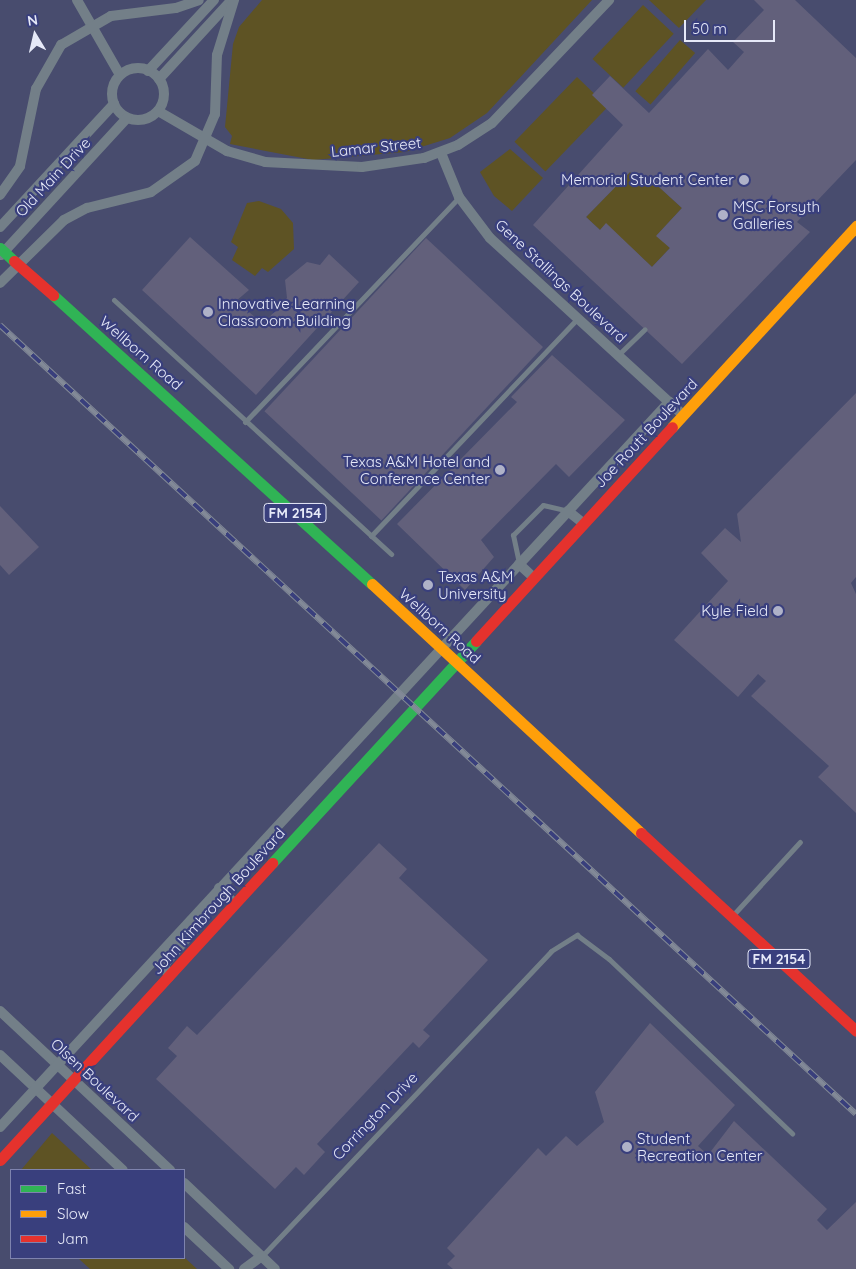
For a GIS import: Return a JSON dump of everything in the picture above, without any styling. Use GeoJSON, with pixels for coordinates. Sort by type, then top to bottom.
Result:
{"type":"FeatureCollection","features":[{"type":"Feature","properties":{"kind":"street"},"geometry":{"type":"LineString","coordinates":[[77,0],[89,25],[120,75]]}},
{"type":"Feature","properties":{"kind":"street","name":"Old Main Drive"},"geometry":{"type":"LineString","coordinates":[[0,194],[24,156],[43,71],[61,45],[89,25],[199,0]]}},
{"type":"Feature","properties":{"kind":"street"},"geometry":{"type":"LineString","coordinates":[[148,71],[214,0]]}},
{"type":"Feature","properties":{"kind":"street"},"geometry":{"type":"LineString","coordinates":[[159,79],[233,0]]}},
{"type":"Feature","properties":{"kind":"street"},"geometry":{"type":"LineString","coordinates":[[0,283],[64,220],[87,208],[160,188],[189,167],[205,140],[215,114],[220,37],[233,0]]}},
{"type":"Feature","properties":{"kind":"street","name":"Lamar Street"},"geometry":{"type":"LineString","coordinates":[[158,110],[205,140],[265,162],[317,167],[380,165],[441,153],[492,123],[609,0]]}},
{"type":"Feature","properties":{"kind":"street"},"geometry":{"type":"LineString","coordinates":[[133,69],[148,71],[159,79],[164,93],[158,110],[142,120],[127,118],[114,104],[112,90],[120,75],[133,69]]}},
{"type":"Feature","properties":{"kind":"street","name":"Old Main Drive"},"geometry":{"type":"LineString","coordinates":[[0,228],[114,104]]}},
{"type":"Feature","properties":{"kind":"street","name":"Old Main Drive"},"geometry":{"type":"LineString","coordinates":[[1,252],[127,118]]}},
{"type":"Feature","properties":{"kind":"street","name":"Gene Stallings Boulevard"},"geometry":{"type":"LineString","coordinates":[[441,153],[459,197],[490,238],[683,415]]}},
{"type":"Feature","properties":{"kind":"street","name":"Joe Routt Boulevard"},"geometry":{"type":"LineString","coordinates":[[457,661],[856,226]]}},
{"type":"Feature","properties":{"kind":"street","name":"Wellborn Road"},"geometry":{"type":"LineString","coordinates":[[1,252],[14,260],[443,648],[856,1031]]}},
{"type":"Feature","properties":{"kind":"street","name":"Joe Routt Boulevard"},"geometry":{"type":"LineString","coordinates":[[443,648],[669,402]]}},
{"type":"Feature","properties":{"kind":"street"},"geometry":{"type":"LineString","coordinates":[[568,511],[584,523]]}},
{"type":"Feature","properties":{"kind":"street"},"geometry":{"type":"LineString","coordinates":[[519,564],[533,578]]}},
{"type":"Feature","properties":{"kind":"street","name":"John Kimbrough Boulevard"},"geometry":{"type":"LineString","coordinates":[[0,1127],[443,648]]}},
{"type":"Feature","properties":{"kind":"street","name":"John Kimbrough Boulevard"},"geometry":{"type":"LineString","coordinates":[[0,1160],[457,661]]}},
{"type":"Feature","properties":{"kind":"street"},"geometry":{"type":"LineString","coordinates":[[219,888],[235,904]]}},
{"type":"Feature","properties":{"kind":"street"},"geometry":{"type":"LineString","coordinates":[[169,977],[164,966],[187,938],[191,919]]}},
{"type":"Feature","properties":{"kind":"street","name":"Olsen Boulevard"},"geometry":{"type":"LineString","coordinates":[[0,1011],[169,1169]]}},
{"type":"Feature","properties":{"kind":"street"},"geometry":{"type":"LineString","coordinates":[[0,1055],[122,1169]]}},
{"type":"Feature","properties":{"kind":"street"},"geometry":{"type":"LineString","coordinates":[[185,1184],[276,1269]]}},
{"type":"Feature","properties":{"kind":"street"},"geometry":{"type":"LineString","coordinates":[[185,1228],[229,1269]]}},
{"type":"Feature","properties":{"kind":"street","name":"Corrington Drive"},"geometry":{"type":"LineString","coordinates":[[244,1269],[262,1256]]}},
{"type":"Feature","properties":{"kind":"lane"},"geometry":{"type":"LineString","coordinates":[[245,422],[459,197]]}},
{"type":"Feature","properties":{"kind":"lane"},"geometry":{"type":"LineString","coordinates":[[114,300],[391,554]]}},
{"type":"Feature","properties":{"kind":"lane"},"geometry":{"type":"LineString","coordinates":[[371,536],[578,318]]}},
{"type":"Feature","properties":{"kind":"lane"},"geometry":{"type":"LineString","coordinates":[[618,355],[645,330]]}},
{"type":"Feature","properties":{"kind":"lane"},"geometry":{"type":"LineString","coordinates":[[519,564],[513,535],[543,505],[568,511]]}},
{"type":"Feature","properties":{"kind":"lane"},"geometry":{"type":"LineString","coordinates":[[733,916],[800,842]]}},
{"type":"Feature","properties":{"kind":"lane","name":"Corrington Drive"},"geometry":{"type":"LineString","coordinates":[[262,1256],[551,951],[577,935],[609,959],[792,1133]]}},
{"type":"Feature","properties":{"kind":"shaded area"},"geometry":{"type":"Polygon","coordinates":[[[262,0],[592,0],[487,113],[450,138],[405,152],[313,160],[230,144],[232,136],[225,127],[233,44],[239,27],[262,0]]]}},
{"type":"Feature","properties":{"kind":"shaded area"},"geometry":{"type":"Polygon","coordinates":[[[649,0],[706,0],[679,28],[649,0]]]}},
{"type":"Feature","properties":{"kind":"shaded area"},"geometry":{"type":"Polygon","coordinates":[[[643,5],[674,34],[623,88],[593,59],[643,5]]]}},
{"type":"Feature","properties":{"kind":"shaded area"},"geometry":{"type":"Polygon","coordinates":[[[680,40],[695,53],[650,104],[635,91],[680,40]]]}},
{"type":"Feature","properties":{"kind":"shaded area"},"geometry":{"type":"Polygon","coordinates":[[[577,77],[608,107],[545,172],[514,142],[577,77]]]}},
{"type":"Feature","properties":{"kind":"shaded area"},"geometry":{"type":"Polygon","coordinates":[[[510,149],[543,178],[512,211],[494,196],[480,172],[510,149]]]}},
{"type":"Feature","properties":{"kind":"shaded area"},"geometry":{"type":"Polygon","coordinates":[[[630,172],[642,183],[648,177],[682,208],[657,235],[670,248],[652,267],[606,224],[600,230],[586,217],[630,172]]]}},
{"type":"Feature","properties":{"kind":"shaded area"},"geometry":{"type":"Polygon","coordinates":[[[259,201],[281,209],[293,223],[294,249],[268,272],[262,268],[255,276],[232,260],[238,247],[231,242],[247,203],[259,201]]]}},
{"type":"Feature","properties":{"kind":"shaded area"},"geometry":{"type":"Polygon","coordinates":[[[52,1133],[91,1169],[22,1169],[52,1133]]]}},
{"type":"Feature","properties":{"kind":"shaded area"},"geometry":{"type":"Polygon","coordinates":[[[185,1258],[197,1269],[90,1269],[79,1259],[185,1258]]]}},
{"type":"Feature","properties":{"kind":"building","name":"Memorial Student Center"},"geometry":{"type":"Polygon","coordinates":[[[754,0],[795,0],[856,58],[856,160],[797,222],[810,232],[682,364],[533,225],[623,125],[592,95],[610,76],[649,113],[708,49],[728,70],[744,52],[733,42],[764,10],[754,0]],[[630,172],[586,217],[600,230],[606,223],[652,267],[670,248],[656,236],[682,208],[648,177],[642,183],[630,172]]]}},
{"type":"Feature","properties":{"kind":"building","name":"Innovative Learning Classroom Building"},"geometry":{"type":"Polygon","coordinates":[[[190,237],[249,290],[236,301],[263,324],[287,298],[285,280],[307,262],[320,265],[329,254],[359,282],[256,395],[142,290],[190,237]]]}},
{"type":"Feature","properties":{"kind":"building"},"geometry":{"type":"Polygon","coordinates":[[[426,238],[543,347],[381,520],[264,411],[426,238]]]}},
{"type":"Feature","properties":{"kind":"building","name":"Texas A&M Hotel and Conference Center"},"geometry":{"type":"Polygon","coordinates":[[[552,355],[625,420],[569,477],[556,464],[481,540],[494,557],[465,590],[397,524],[517,402],[511,397],[552,355]]]}},
{"type":"Feature","properties":{"kind":"building","name":"Kyle Field"},"geometry":{"type":"Polygon","coordinates":[[[856,393],[856,577],[851,583],[856,594],[856,813],[818,777],[829,766],[751,696],[766,681],[758,674],[738,697],[674,640],[728,581],[701,553],[725,528],[741,542],[737,514],[856,393]]]}},
{"type":"Feature","properties":{"kind":"building"},"geometry":{"type":"Polygon","coordinates":[[[0,506],[39,547],[9,575],[0,565],[0,506]]]}},
{"type":"Feature","properties":{"kind":"building"},"geometry":{"type":"Polygon","coordinates":[[[379,843],[407,869],[399,878],[488,960],[423,1030],[430,1036],[419,1048],[413,1042],[317,1144],[325,1152],[304,1175],[296,1167],[275,1189],[156,1079],[177,1056],[168,1048],[187,1026],[197,1035],[379,843]]]}},
{"type":"Feature","properties":{"kind":"building","name":"Student Recreation Center"},"geometry":{"type":"Polygon","coordinates":[[[650,1023],[735,1105],[698,1146],[708,1155],[734,1121],[827,1209],[817,1220],[827,1230],[856,1202],[856,1269],[453,1269],[447,1264],[455,1256],[447,1248],[538,1148],[546,1156],[566,1136],[577,1146],[604,1122],[595,1092],[650,1023]]]}},
{"type":"Feature","properties":{"kind":"railway"},"geometry":{"type":"LineString","coordinates":[[0,325],[856,1114]]}},
{"type":"Feature","properties":{"kind":"traffic: fast"},"geometry":{"type":"LineString","coordinates":[[0,248],[14,261]]}},
{"type":"Feature","properties":{"kind":"traffic: fast"},"geometry":{"type":"LineString","coordinates":[[53,295],[372,584]]}},
{"type":"Feature","properties":{"kind":"traffic: fast"},"geometry":{"type":"LineString","coordinates":[[272,863],[476,641]]}},
{"type":"Feature","properties":{"kind":"traffic: slow"},"geometry":{"type":"LineString","coordinates":[[672,427],[856,226]]}},
{"type":"Feature","properties":{"kind":"traffic: slow"},"geometry":{"type":"LineString","coordinates":[[372,584],[641,833]]}},
{"type":"Feature","properties":{"kind":"traffic: jam"},"geometry":{"type":"LineString","coordinates":[[14,261],[53,295]]}},
{"type":"Feature","properties":{"kind":"traffic: jam"},"geometry":{"type":"LineString","coordinates":[[476,641],[672,427]]}},
{"type":"Feature","properties":{"kind":"traffic: jam"},"geometry":{"type":"LineString","coordinates":[[641,833],[856,1031]]}},
{"type":"Feature","properties":{"kind":"traffic: jam"},"geometry":{"type":"LineString","coordinates":[[0,1160],[272,863]]}},
{"type":"Feature","properties":{"kind":"place","name":"Memorial Student Center"},"geometry":{"type":"Point","coordinates":[744,180]}},
{"type":"Feature","properties":{"kind":"place","name":"MSC Forsyth Galleries"},"geometry":{"type":"Point","coordinates":[723,215]}},
{"type":"Feature","properties":{"kind":"place","name":"Innovative Learning Classroom Building"},"geometry":{"type":"Point","coordinates":[208,312]}},
{"type":"Feature","properties":{"kind":"place","name":"Texas A&M Hotel and Conference Center"},"geometry":{"type":"Point","coordinates":[500,470]}},
{"type":"Feature","properties":{"kind":"place","name":"Texas A&M University"},"geometry":{"type":"Point","coordinates":[428,585]}},
{"type":"Feature","properties":{"kind":"place","name":"Kyle Field"},"geometry":{"type":"Point","coordinates":[778,611]}},
{"type":"Feature","properties":{"kind":"place","name":"Student Recreation Center"},"geometry":{"type":"Point","coordinates":[627,1147]}}]}
